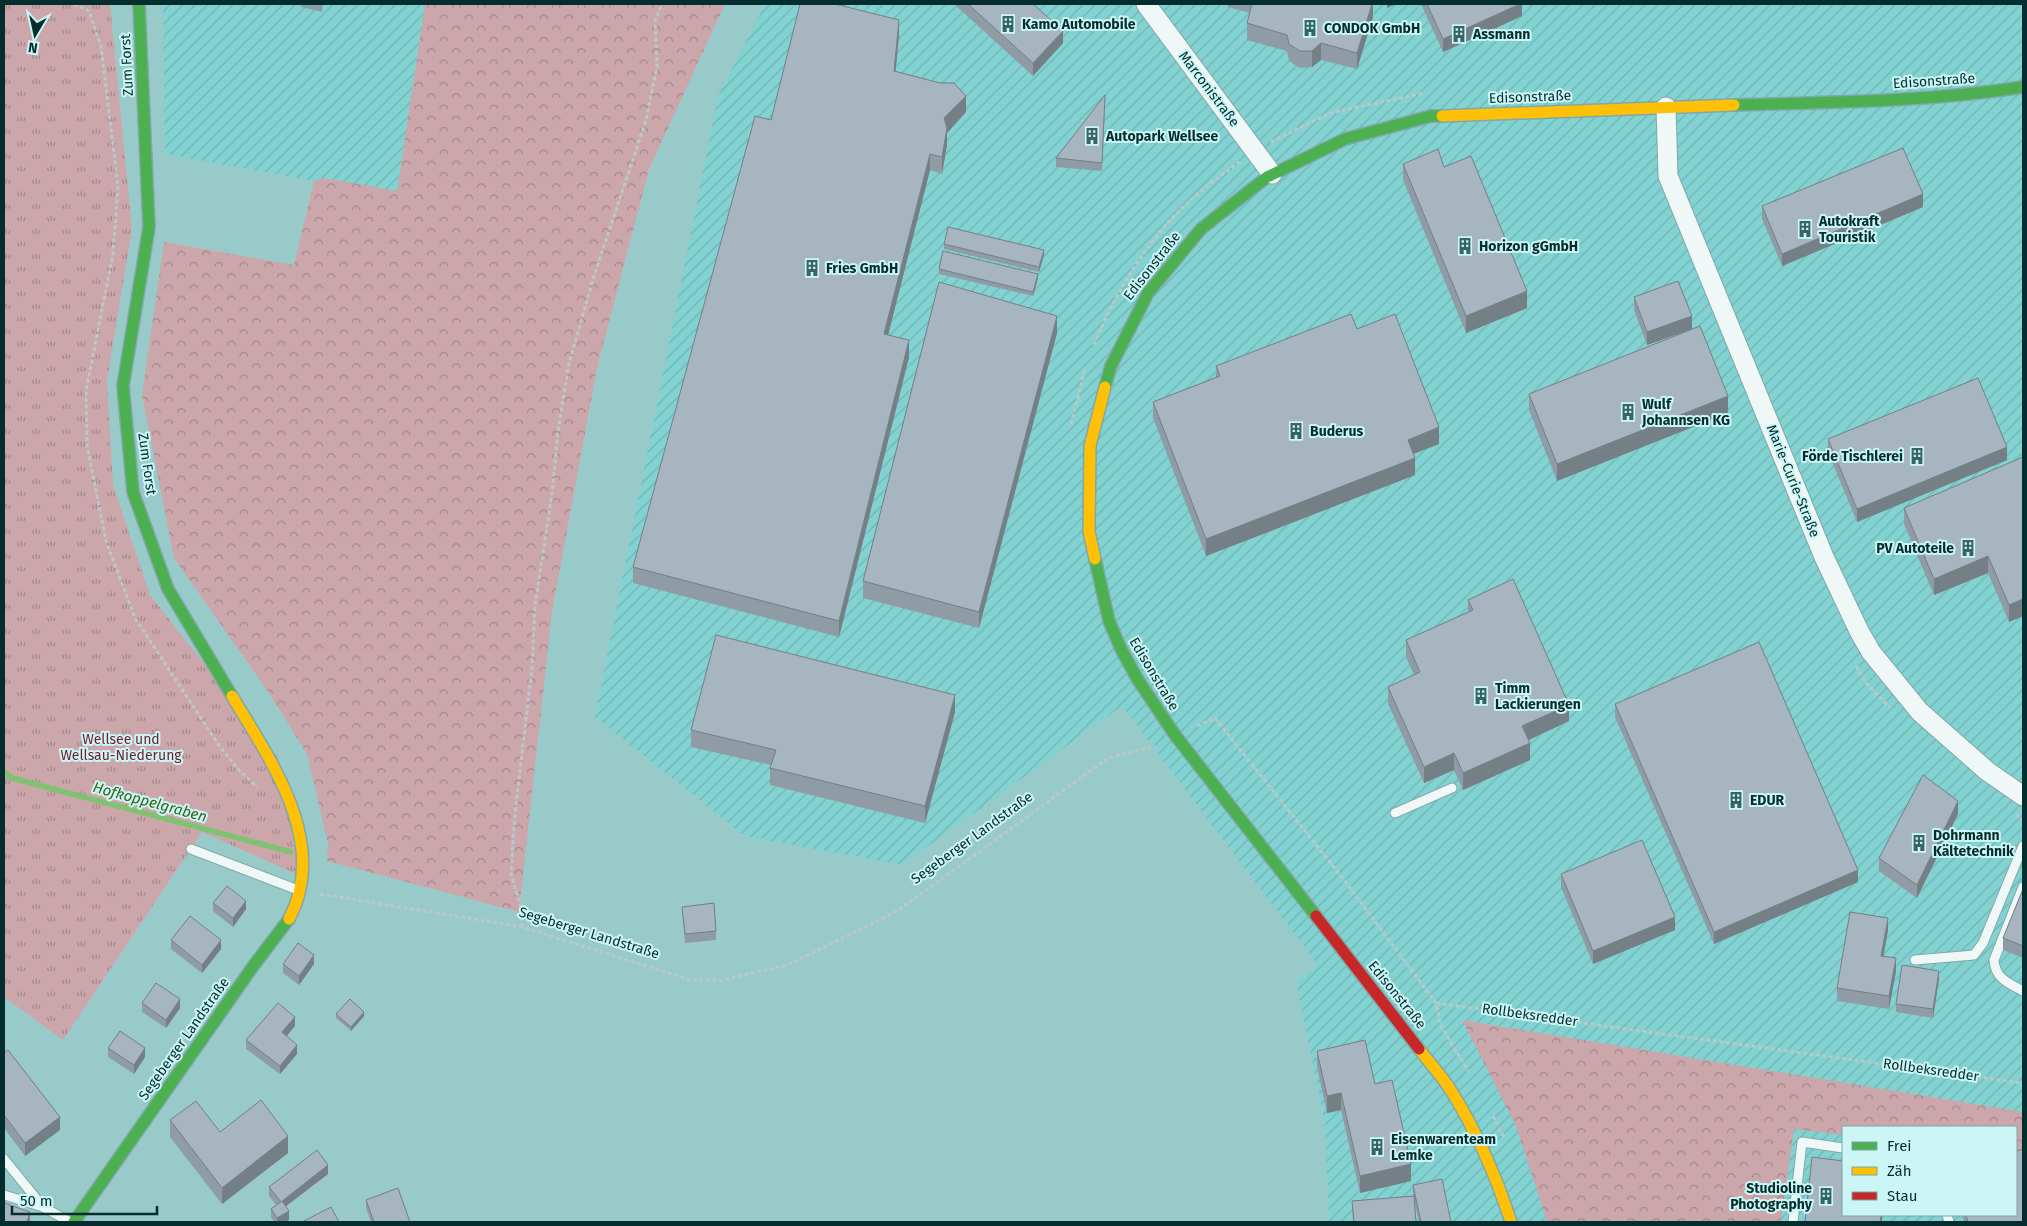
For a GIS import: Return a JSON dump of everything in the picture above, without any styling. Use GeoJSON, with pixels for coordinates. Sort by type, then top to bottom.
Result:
{"type":"FeatureCollection","features":[{"type":"Feature","properties":{"kind":"street","name":"Zum Forst"},"geometry":{"type":"LineString","coordinates":[[139,4],[149,227],[123,386],[133,492],[168,589],[270,760],[290,801],[301,840],[303,865],[300,891]]}},
{"type":"Feature","properties":{"kind":"street","name":"Marconistraße"},"geometry":{"type":"LineString","coordinates":[[1146,4],[1272,174]]}},
{"type":"Feature","properties":{"kind":"street","name":"Edisonstraße"},"geometry":{"type":"LineString","coordinates":[[1511,1222],[1500,1188],[1483,1147],[1449,1087],[1175,735],[1146,694],[1124,656],[1109,620],[1100,590],[1092,556],[1088,514],[1088,473],[1092,430],[1105,381],[1119,343],[1148,291],[1185,246],[1242,193],[1308,153],[1363,130],[1405,120],[1440,115],[1931,98],[2023,87]]}},
{"type":"Feature","properties":{"kind":"street","name":"Marie-Curie-Straße"},"geometry":{"type":"LineString","coordinates":[[1666,107],[1668,176],[1824,557],[1859,631],[1871,652],[1920,712],[1987,771],[2023,796]]}},
{"type":"Feature","properties":{"kind":"street","name":"Segeberger Landstraße"},"geometry":{"type":"LineString","coordinates":[[74,1222],[254,965],[290,918],[300,891]]}},
{"type":"Feature","properties":{"kind":"lane"},"geometry":{"type":"LineString","coordinates":[[1396,813],[1452,788]]}},
{"type":"Feature","properties":{"kind":"lane"},"geometry":{"type":"LineString","coordinates":[[1915,960],[1974,955],[1982,943],[2023,846]]}},
{"type":"Feature","properties":{"kind":"lane"},"geometry":{"type":"LineString","coordinates":[[191,849],[300,891]]}},
{"type":"Feature","properties":{"kind":"lane"},"geometry":{"type":"LineString","coordinates":[[2023,887],[1994,960],[1995,970],[2001,978],[2023,991]]}},
{"type":"Feature","properties":{"kind":"lane"},"geometry":{"type":"LineString","coordinates":[[1793,1222],[1802,1142],[1842,1148]]}},
{"type":"Feature","properties":{"kind":"lane"},"geometry":{"type":"LineString","coordinates":[[4,1159],[43,1207]]}},
{"type":"Feature","properties":{"kind":"lane"},"geometry":{"type":"LineString","coordinates":[[4,1195],[43,1207],[70,1222]]}},
{"type":"Feature","properties":{"kind":"path"},"geometry":{"type":"LineString","coordinates":[[522,926],[521,908],[511,874],[515,813],[532,668],[535,606],[552,494],[558,431],[569,363],[594,276],[646,120],[658,66],[656,21],[662,4]]}},
{"type":"Feature","properties":{"kind":"path"},"geometry":{"type":"LineString","coordinates":[[1093,348],[1118,295],[1145,252],[1176,214],[1255,150],[1330,113],[1414,94],[1431,92]]}},
{"type":"Feature","properties":{"kind":"path"},"geometry":{"type":"LineString","coordinates":[[1070,433],[1072,414],[1086,366]]}},
{"type":"Feature","properties":{"kind":"path","name":"Rollbeksredder"},"geometry":{"type":"LineString","coordinates":[[1175,735],[1215,718],[1344,880],[1436,1002],[2023,1083]]}},
{"type":"Feature","properties":{"kind":"path","name":"Segeberger Landstraße"},"geometry":{"type":"LineString","coordinates":[[300,891],[522,926],[691,980],[722,980],[788,965],[899,910],[1108,758],[1157,746],[1152,739]]}},
{"type":"Feature","properties":{"kind":"shaded area"},"geometry":{"type":"Polygon","coordinates":[[[163,4],[425,4],[397,192],[325,178],[314,181],[165,154],[163,4]]]}},
{"type":"Feature","properties":{"kind":"shaded area"},"geometry":{"type":"Polygon","coordinates":[[[765,4],[2023,4],[2023,1222],[1329,1222],[1325,1124],[1296,981],[1318,965],[1122,706],[902,865],[745,836],[595,717],[718,96],[765,4]]]}},
{"type":"Feature","properties":{"kind":"green space","name":"Wellsee und Wellsau-Niederung"},"geometry":{"type":"Polygon","coordinates":[[[4,4],[110,4],[132,229],[107,381],[113,485],[150,595],[279,759],[299,875],[202,832],[63,1040],[4,997],[4,4]]]}},
{"type":"Feature","properties":{"kind":"green space"},"geometry":{"type":"Polygon","coordinates":[[[425,4],[725,4],[649,169],[597,368],[552,612],[519,912],[327,861],[328,843],[307,754],[271,696],[174,558],[142,395],[164,242],[294,265],[314,181],[325,178],[397,191],[425,4]]]}},
{"type":"Feature","properties":{"kind":"green space"},"geometry":{"type":"Polygon","coordinates":[[[1462,1020],[2023,1112],[2023,1154],[2017,1153],[2017,1126],[1842,1126],[1842,1135],[1794,1129],[1781,1222],[1547,1222],[1516,1126],[1462,1020]]]}},
{"type":"Feature","properties":{"kind":"building","name":"Fries GmbH"},"geometry":{"type":"Polygon","coordinates":[[[800,4],[835,4],[899,20],[894,71],[940,83],[954,83],[966,96],[944,118],[947,128],[942,157],[930,154],[884,334],[909,340],[839,621],[633,567],[755,116],[771,120],[800,4]]]}},
{"type":"Feature","properties":{"kind":"building","name":"Kamo Automobile"},"geometry":{"type":"Polygon","coordinates":[[[968,4],[1033,4],[1063,31],[1033,63],[968,4]]]}},
{"type":"Feature","properties":{"kind":"building","name":"CONDOK GmbH"},"geometry":{"type":"Polygon","coordinates":[[[1252,4],[1372,4],[1357,53],[1321,43],[1312,51],[1300,51],[1289,44],[1287,35],[1247,23],[1252,4]]]}},
{"type":"Feature","properties":{"kind":"building"},"geometry":{"type":"Polygon","coordinates":[[[1427,4],[1520,4],[1443,39],[1427,4]]]}},
{"type":"Feature","properties":{"kind":"building","name":"Autopark Wellsee"},"geometry":{"type":"Polygon","coordinates":[[[1105,95],[1102,163],[1056,158],[1105,95]]]}},
{"type":"Feature","properties":{"kind":"building"},"geometry":{"type":"Polygon","coordinates":[[[1903,148],[1923,194],[1782,254],[1762,206],[1903,148]]]}},
{"type":"Feature","properties":{"kind":"building","name":"Horizon gGmbH"},"geometry":{"type":"Polygon","coordinates":[[[1438,149],[1444,167],[1471,156],[1527,291],[1466,316],[1403,164],[1438,149]]]}},
{"type":"Feature","properties":{"kind":"building"},"geometry":{"type":"Polygon","coordinates":[[[948,227],[1044,250],[1039,267],[944,244],[948,227]]]}},
{"type":"Feature","properties":{"kind":"building"},"geometry":{"type":"Polygon","coordinates":[[[943,251],[1038,274],[1033,292],[939,269],[943,251]]]}},
{"type":"Feature","properties":{"kind":"building"},"geometry":{"type":"Polygon","coordinates":[[[1678,281],[1692,316],[1647,332],[1634,297],[1678,281]]]}},
{"type":"Feature","properties":{"kind":"building"},"geometry":{"type":"Polygon","coordinates":[[[939,282],[1057,316],[979,612],[863,581],[939,282]]]}},
{"type":"Feature","properties":{"kind":"building","name":"Buderus"},"geometry":{"type":"Polygon","coordinates":[[[1351,314],[1357,329],[1395,314],[1439,427],[1408,440],[1415,458],[1206,539],[1153,402],[1220,376],[1216,366],[1351,314]]]}},
{"type":"Feature","properties":{"kind":"building","name":"Wulf Johannsen KG"},"geometry":{"type":"Polygon","coordinates":[[[1700,326],[1728,396],[1557,464],[1529,394],[1700,326]]]}},
{"type":"Feature","properties":{"kind":"building","name":"Förde Tischlerei"},"geometry":{"type":"Polygon","coordinates":[[[1978,378],[2007,447],[1857,509],[1828,439],[1978,378]]]}},
{"type":"Feature","properties":{"kind":"building","name":"PV Autoteile"},"geometry":{"type":"Polygon","coordinates":[[[2023,457],[2023,599],[2009,605],[1988,556],[1934,579],[1904,508],[2023,457]]]}},
{"type":"Feature","properties":{"kind":"building","name":"Timm Lackierungen"},"geometry":{"type":"Polygon","coordinates":[[[1513,579],[1569,705],[1522,726],[1530,743],[1463,773],[1454,753],[1424,767],[1388,687],[1420,672],[1406,640],[1473,610],[1468,600],[1513,579]]]}},
{"type":"Feature","properties":{"kind":"building"},"geometry":{"type":"Polygon","coordinates":[[[716,635],[955,695],[925,806],[770,768],[776,750],[691,730],[716,635]]]}},
{"type":"Feature","properties":{"kind":"building","name":"EDUR"},"geometry":{"type":"Polygon","coordinates":[[[1759,642],[1858,870],[1714,932],[1615,704],[1759,642]]]}},
{"type":"Feature","properties":{"kind":"building","name":"Dohrmann Kältetechnik"},"geometry":{"type":"Polygon","coordinates":[[[1923,775],[1958,801],[1917,885],[1879,858],[1923,775]]]}},
{"type":"Feature","properties":{"kind":"building"},"geometry":{"type":"Polygon","coordinates":[[[1642,840],[1675,917],[1593,951],[1561,874],[1642,840]]]}},
{"type":"Feature","properties":{"kind":"building"},"geometry":{"type":"Polygon","coordinates":[[[227,886],[246,901],[233,918],[213,903],[227,886]]]}},
{"type":"Feature","properties":{"kind":"building"},"geometry":{"type":"Polygon","coordinates":[[[2023,889],[2023,946],[2003,938],[2023,889]]]}},
{"type":"Feature","properties":{"kind":"building"},"geometry":{"type":"Polygon","coordinates":[[[714,903],[716,931],[685,934],[682,907],[714,903]]]}},
{"type":"Feature","properties":{"kind":"building"},"geometry":{"type":"Polygon","coordinates":[[[1850,912],[1888,918],[1881,956],[1896,958],[1889,996],[1837,988],[1850,912]]]}},
{"type":"Feature","properties":{"kind":"building"},"geometry":{"type":"Polygon","coordinates":[[[190,916],[221,940],[202,965],[171,940],[190,916]]]}},
{"type":"Feature","properties":{"kind":"building"},"geometry":{"type":"Polygon","coordinates":[[[298,943],[314,955],[299,976],[283,964],[298,943]]]}},
{"type":"Feature","properties":{"kind":"building"},"geometry":{"type":"Polygon","coordinates":[[[1902,965],[1939,971],[1933,1009],[1896,1004],[1902,965]]]}},
{"type":"Feature","properties":{"kind":"building"},"geometry":{"type":"Polygon","coordinates":[[[156,983],[180,999],[166,1020],[142,1003],[156,983]]]}},
{"type":"Feature","properties":{"kind":"building"},"geometry":{"type":"Polygon","coordinates":[[[350,999],[364,1012],[351,1027],[336,1014],[350,999]]]}},
{"type":"Feature","properties":{"kind":"building"},"geometry":{"type":"Polygon","coordinates":[[[278,1003],[295,1017],[282,1032],[297,1045],[280,1066],[246,1040],[278,1003]]]}},
{"type":"Feature","properties":{"kind":"building"},"geometry":{"type":"Polygon","coordinates":[[[120,1031],[145,1048],[134,1065],[108,1048],[120,1031]]]}},
{"type":"Feature","properties":{"kind":"building","name":"Eisenwarenteam Lemke"},"geometry":{"type":"Polygon","coordinates":[[[1365,1040],[1375,1084],[1392,1080],[1411,1164],[1360,1176],[1341,1093],[1327,1096],[1317,1051],[1365,1040]]]}},
{"type":"Feature","properties":{"kind":"building"},"geometry":{"type":"Polygon","coordinates":[[[8,1050],[60,1117],[25,1143],[4,1115],[4,1053],[8,1050]]]}},
{"type":"Feature","properties":{"kind":"building"},"geometry":{"type":"Polygon","coordinates":[[[261,1100],[288,1136],[222,1188],[170,1120],[196,1101],[220,1132],[261,1100]]]}},
{"type":"Feature","properties":{"kind":"building"},"geometry":{"type":"Polygon","coordinates":[[[2023,1149],[2023,1222],[1968,1222],[1966,1216],[2017,1216],[2017,1151],[2023,1149]]]}},
{"type":"Feature","properties":{"kind":"building"},"geometry":{"type":"Polygon","coordinates":[[[317,1150],[328,1165],[281,1202],[269,1187],[317,1150]]]}},
{"type":"Feature","properties":{"kind":"building","name":"Studioline Photography"},"geometry":{"type":"Polygon","coordinates":[[[1812,1157],[1842,1161],[1842,1216],[1881,1216],[1880,1222],[1805,1222],[1812,1157]]]}},
{"type":"Feature","properties":{"kind":"building"},"geometry":{"type":"Polygon","coordinates":[[[1442,1179],[1451,1222],[1421,1222],[1413,1185],[1442,1179]]]}},
{"type":"Feature","properties":{"kind":"building"},"geometry":{"type":"Polygon","coordinates":[[[398,1188],[410,1222],[374,1222],[366,1200],[398,1188]]]}},
{"type":"Feature","properties":{"kind":"building"},"geometry":{"type":"Polygon","coordinates":[[[1414,1196],[1416,1222],[1354,1222],[1352,1201],[1414,1196]]]}},
{"type":"Feature","properties":{"kind":"building"},"geometry":{"type":"Polygon","coordinates":[[[282,1201],[289,1211],[277,1218],[271,1209],[282,1201]]]}},
{"type":"Feature","properties":{"kind":"building"},"geometry":{"type":"Polygon","coordinates":[[[4,1203],[30,1212],[27,1222],[4,1222],[4,1203]]]}},
{"type":"Feature","properties":{"kind":"building"},"geometry":{"type":"Polygon","coordinates":[[[331,1207],[339,1222],[302,1222],[331,1207]]]}},
{"type":"Feature","properties":{"kind":"waterway","name":"Hofkoppelgraben"},"geometry":{"type":"LineString","coordinates":[[4,772],[12,778],[291,852]]}},
{"type":"Feature","properties":{"kind":"traffic: fast"},"geometry":{"type":"LineString","coordinates":[[139,4],[149,227],[123,386],[133,492],[168,589],[232,696]]}},
{"type":"Feature","properties":{"kind":"traffic: fast"},"geometry":{"type":"LineString","coordinates":[[1734,105],[1843,102],[1951,96],[2023,87]]}},
{"type":"Feature","properties":{"kind":"traffic: fast"},"geometry":{"type":"LineString","coordinates":[[1105,387],[1111,366],[1148,293],[1201,229],[1267,177],[1345,139],[1431,116],[1442,116]]}},
{"type":"Feature","properties":{"kind":"traffic: fast"},"geometry":{"type":"LineString","coordinates":[[1095,559],[1109,621],[1122,651],[1138,680],[1175,735],[1316,916]]}},
{"type":"Feature","properties":{"kind":"traffic: fast"},"geometry":{"type":"LineString","coordinates":[[74,1222],[254,965],[289,919]]}},
{"type":"Feature","properties":{"kind":"traffic: slow"},"geometry":{"type":"LineString","coordinates":[[1442,116],[1734,105]]}},
{"type":"Feature","properties":{"kind":"traffic: slow"},"geometry":{"type":"LineString","coordinates":[[1095,559],[1089,532],[1090,446],[1105,387]]}},
{"type":"Feature","properties":{"kind":"traffic: slow"},"geometry":{"type":"LineString","coordinates":[[232,696],[278,774],[299,831],[303,861],[300,890],[289,919]]}},
{"type":"Feature","properties":{"kind":"traffic: slow"},"geometry":{"type":"LineString","coordinates":[[1419,1049],[1446,1084],[1477,1137],[1511,1222]]}},
{"type":"Feature","properties":{"kind":"traffic: jam"},"geometry":{"type":"LineString","coordinates":[[1316,916],[1419,1049]]}},
{"type":"Feature","properties":{"kind":"place","name":"Kamo Automobile"},"geometry":{"type":"Point","coordinates":[1008,24]}},
{"type":"Feature","properties":{"kind":"place","name":"CONDOK GmbH"},"geometry":{"type":"Point","coordinates":[1310,28]}},
{"type":"Feature","properties":{"kind":"place","name":"Assmann"},"geometry":{"type":"Point","coordinates":[1459,34]}},
{"type":"Feature","properties":{"kind":"place","name":"Autopark Wellsee"},"geometry":{"type":"Point","coordinates":[1092,136]}},
{"type":"Feature","properties":{"kind":"place","name":"Autokraft Touristik"},"geometry":{"type":"Point","coordinates":[1805,229]}},
{"type":"Feature","properties":{"kind":"place","name":"Horizon gGmbH"},"geometry":{"type":"Point","coordinates":[1465,246]}},
{"type":"Feature","properties":{"kind":"place","name":"Fries GmbH"},"geometry":{"type":"Point","coordinates":[812,268]}},
{"type":"Feature","properties":{"kind":"place","name":"Wulf Johannsen KG"},"geometry":{"type":"Point","coordinates":[1628,412]}},
{"type":"Feature","properties":{"kind":"place","name":"Buderus"},"geometry":{"type":"Point","coordinates":[1296,431]}},
{"type":"Feature","properties":{"kind":"place","name":"Förde Tischlerei"},"geometry":{"type":"Point","coordinates":[1917,456]}},
{"type":"Feature","properties":{"kind":"place","name":"PV Autoteile"},"geometry":{"type":"Point","coordinates":[1968,548]}},
{"type":"Feature","properties":{"kind":"place","name":"Timm Lackierungen"},"geometry":{"type":"Point","coordinates":[1481,696]}},
{"type":"Feature","properties":{"kind":"place","name":"EDUR"},"geometry":{"type":"Point","coordinates":[1736,800]}},
{"type":"Feature","properties":{"kind":"place","name":"Dohrmann Kältetechnik"},"geometry":{"type":"Point","coordinates":[1919,843]}},
{"type":"Feature","properties":{"kind":"place","name":"Eisenwarenteam Lemke"},"geometry":{"type":"Point","coordinates":[1377,1147]}},
{"type":"Feature","properties":{"kind":"place","name":"Studioline Photography"},"geometry":{"type":"Point","coordinates":[1826,1196]}}]}
